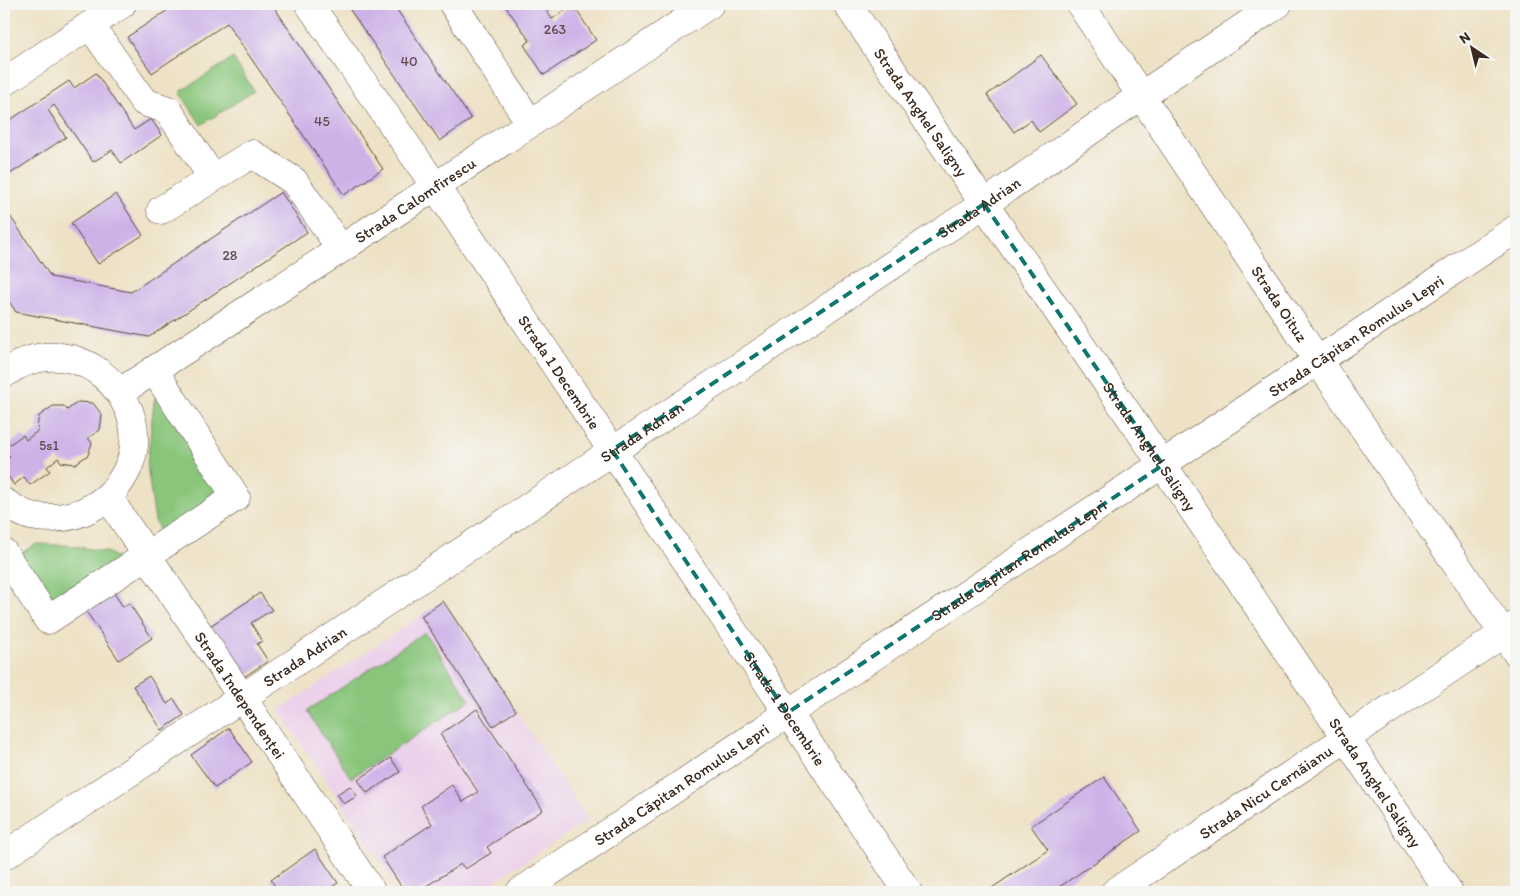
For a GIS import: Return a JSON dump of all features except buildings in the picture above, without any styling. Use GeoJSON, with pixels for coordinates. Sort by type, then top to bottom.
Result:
{"type":"FeatureCollection","features":[{"type":"Feature","properties":{"kind":"street"},"geometry":{"type":"LineString","coordinates":[[4,82],[122,4]]}},
{"type":"Feature","properties":{"kind":"street","name":"Strada 1 Decembrie"},"geometry":{"type":"LineString","coordinates":[[308,4],[435,186],[908,892]]}},
{"type":"Feature","properties":{"kind":"street"},"geometry":{"type":"LineString","coordinates":[[453,4],[530,123]]}},
{"type":"Feature","properties":{"kind":"street","name":"Strada Calomfirescu"},"geometry":{"type":"LineString","coordinates":[[120,392],[341,249],[710,4]]}},
{"type":"Feature","properties":{"kind":"street","name":"Strada Anghel Saligny"},"geometry":{"type":"LineString","coordinates":[[847,4],[1163,466],[1449,892]]}},
{"type":"Feature","properties":{"kind":"street","name":"Strada Oituz"},"geometry":{"type":"LineString","coordinates":[[1080,4],[1318,361],[1512,637]]}},
{"type":"Feature","properties":{"kind":"street","name":"Strada Adrian"},"geometry":{"type":"LineString","coordinates":[[4,856],[984,204],[1278,4]]}},
{"type":"Feature","properties":{"kind":"street"},"geometry":{"type":"LineString","coordinates":[[90,25],[144,102],[168,110],[212,178]]}},
{"type":"Feature","properties":{"kind":"street"},"geometry":{"type":"LineString","coordinates":[[161,210],[252,154],[294,181],[341,249]]}},
{"type":"Feature","properties":{"kind":"street","name":"Strada Căpitan Romulus Lepri"},"geometry":{"type":"LineString","coordinates":[[520,892],[787,713],[1163,466],[1516,229]]}},
{"type":"Feature","properties":{"kind":"street"},"geometry":{"type":"LineString","coordinates":[[4,502],[29,515],[57,519],[84,512],[108,496],[122,479],[131,458],[134,435],[130,412],[120,392],[104,374],[84,362],[62,357],[46,357],[8,362]]}},
{"type":"Feature","properties":{"kind":"street"},"geometry":{"type":"LineString","coordinates":[[4,553],[48,620],[236,496],[154,370]]}},
{"type":"Feature","properties":{"kind":"street","name":"Strada Independenței"},"geometry":{"type":"LineString","coordinates":[[108,496],[372,892]]}},
{"type":"Feature","properties":{"kind":"street","name":"Strada Nicu Cernăianu"},"geometry":{"type":"LineString","coordinates":[[1115,892],[1346,740],[1512,637]]}},
{"type":"Feature","properties":{"kind":"highlighted area"},"geometry":{"type":"Polygon","coordinates":[[[984,204],[1163,465],[787,713],[612,450],[984,204]]]}},
{"type":"Feature","properties":{"kind":"shaded area"},"geometry":{"type":"Polygon","coordinates":[[[443,601],[588,820],[478,892],[401,892],[279,710],[443,601]]]}},
{"type":"Feature","properties":{"kind":"green space"},"geometry":{"type":"Polygon","coordinates":[[[233,58],[254,91],[201,125],[180,92],[233,58]]]}},
{"type":"Feature","properties":{"kind":"green space"},"geometry":{"type":"Polygon","coordinates":[[[157,393],[226,494],[163,536],[155,522],[147,465],[154,402],[157,393]]]}},
{"type":"Feature","properties":{"kind":"green space"},"geometry":{"type":"Polygon","coordinates":[[[36,544],[68,545],[107,552],[124,562],[58,602],[42,598],[15,557],[36,544]]]}},
{"type":"Feature","properties":{"kind":"green space"},"geometry":{"type":"Polygon","coordinates":[[[425,632],[470,700],[351,778],[307,711],[425,632]]]}}]}
